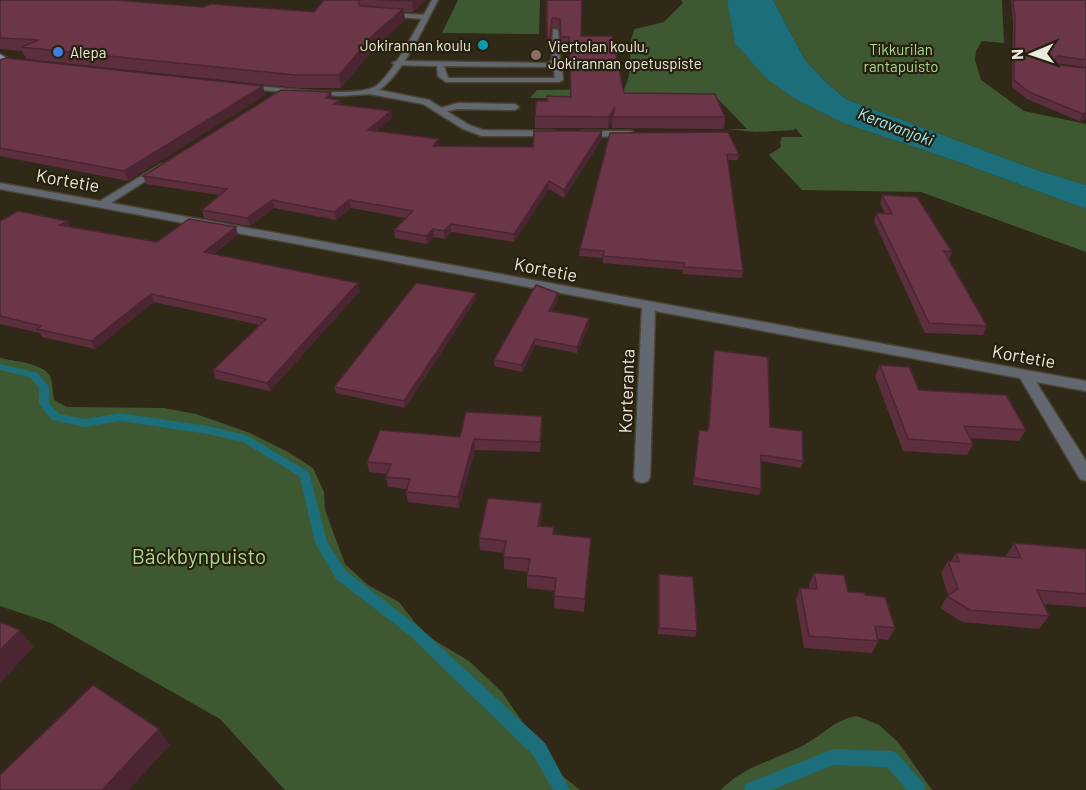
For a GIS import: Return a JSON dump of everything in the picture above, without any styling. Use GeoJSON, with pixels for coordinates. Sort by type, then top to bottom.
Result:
{"type":"FeatureCollection","features":[{"type":"Feature","properties":{"kind":"street"},"geometry":{"type":"LineString","coordinates":[[241,86],[340,94],[369,91],[379,87],[435,0]]}},
{"type":"Feature","properties":{"kind":"street"},"geometry":{"type":"LineString","coordinates":[[374,14],[426,17]]}},
{"type":"Feature","properties":{"kind":"street"},"geometry":{"type":"LineString","coordinates":[[549,65],[556,61],[555,30]]}},
{"type":"Feature","properties":{"kind":"street"},"geometry":{"type":"LineString","coordinates":[[0,56],[6,61],[30,64]]}},
{"type":"Feature","properties":{"kind":"street"},"geometry":{"type":"LineString","coordinates":[[396,63],[549,65],[558,68],[559,80],[446,80],[442,76],[440,64]]}},
{"type":"Feature","properties":{"kind":"street"},"geometry":{"type":"LineString","coordinates":[[270,97],[282,90]]}},
{"type":"Feature","properties":{"kind":"street"},"geometry":{"type":"LineString","coordinates":[[369,91],[426,102],[466,128],[482,133],[564,134]]}},
{"type":"Feature","properties":{"kind":"street"},"geometry":{"type":"LineString","coordinates":[[438,110],[458,106],[515,107]]}},
{"type":"Feature","properties":{"kind":"street"},"geometry":{"type":"LineString","coordinates":[[576,134],[644,134]]}},
{"type":"Feature","properties":{"kind":"street"},"geometry":{"type":"LineString","coordinates":[[103,204],[170,161]]}},
{"type":"Feature","properties":{"kind":"street","name":"Kortetie"},"geometry":{"type":"LineString","coordinates":[[0,186],[1086,386]]}},
{"type":"Feature","properties":{"kind":"street","name":"Korteranta"},"geometry":{"type":"LineString","coordinates":[[642,477],[649,306]]}},
{"type":"Feature","properties":{"kind":"street"},"geometry":{"type":"LineString","coordinates":[[1025,375],[1086,475]]}},
{"type":"Feature","properties":{"kind":"green space"},"geometry":{"type":"Polygon","coordinates":[[[458,0],[540,0],[539,34],[442,33],[458,0]]]}},
{"type":"Feature","properties":{"kind":"green space"},"geometry":{"type":"Polygon","coordinates":[[[681,0],[727,0],[731,14],[797,100],[843,123],[953,160],[1086,209],[1086,252],[921,192],[802,190],[769,155],[781,147],[782,137],[803,137],[795,128],[794,130],[755,132],[727,129],[747,129],[719,100],[530,98],[537,90],[624,89],[628,81],[631,42],[635,29],[664,22],[683,3],[681,0]]]}},
{"type":"Feature","properties":{"kind":"green space","name":"Tikkurilan rantapuisto"},"geometry":{"type":"Polygon","coordinates":[[[773,0],[1002,0],[1004,43],[982,41],[976,51],[975,60],[981,80],[1024,111],[1086,124],[1086,185],[1037,170],[846,99],[805,60],[773,0]]]}},
{"type":"Feature","properties":{"kind":"green space","name":"Bäckbynpuisto"},"geometry":{"type":"Polygon","coordinates":[[[0,358],[41,368],[51,378],[54,400],[67,407],[164,408],[196,414],[250,433],[288,452],[313,468],[324,492],[325,510],[345,564],[368,585],[399,602],[417,625],[434,640],[469,661],[502,692],[555,770],[580,790],[285,790],[220,719],[51,623],[0,606],[0,358]]]}},
{"type":"Feature","properties":{"kind":"green space"},"geometry":{"type":"Polygon","coordinates":[[[857,716],[879,725],[898,742],[932,790],[721,790],[750,769],[804,745],[842,720],[857,716]]]}},
{"type":"Feature","properties":{"kind":"water","name":"Keravanjoki"},"geometry":{"type":"Polygon","coordinates":[[[727,0],[773,0],[805,60],[846,99],[1037,170],[1086,185],[1086,209],[953,160],[843,123],[797,100],[767,79],[735,43],[727,0]]]}},
{"type":"Feature","properties":{"kind":"building"},"geometry":{"type":"Polygon","coordinates":[[[0,0],[115,0],[314,12],[324,0],[360,0],[358,4],[360,6],[403,9],[373,35],[339,75],[295,75],[21,47],[39,40],[0,38],[0,0]]]}},
{"type":"Feature","properties":{"kind":"building"},"geometry":{"type":"Polygon","coordinates":[[[547,0],[582,0],[581,36],[612,36],[624,93],[715,94],[725,117],[613,117],[615,107],[609,117],[535,116],[536,101],[547,101],[547,96],[571,97],[569,37],[561,37],[560,19],[552,18],[550,37],[547,37],[547,0]]]}},
{"type":"Feature","properties":{"kind":"building"},"geometry":{"type":"Polygon","coordinates":[[[1013,0],[1086,0],[1086,60],[1058,56],[1055,59],[1057,65],[1086,68],[1086,113],[1083,114],[1029,92],[1014,80],[1013,0]]]}},
{"type":"Feature","properties":{"kind":"building"},"geometry":{"type":"Polygon","coordinates":[[[6,58],[263,86],[124,171],[0,148],[0,60],[6,58]]]}},
{"type":"Feature","properties":{"kind":"building"},"geometry":{"type":"Polygon","coordinates":[[[281,90],[331,92],[326,98],[340,100],[334,104],[391,111],[368,130],[439,139],[433,146],[533,147],[534,131],[602,131],[564,190],[549,181],[514,234],[451,224],[444,231],[433,229],[426,236],[394,230],[413,211],[349,200],[334,212],[272,200],[247,218],[202,210],[227,189],[143,176],[281,90]]]}},
{"type":"Feature","properties":{"kind":"building"},"geometry":{"type":"Polygon","coordinates":[[[728,132],[739,155],[727,154],[743,271],[684,267],[684,263],[603,256],[604,251],[580,249],[610,133],[728,132]]]}},
{"type":"Feature","properties":{"kind":"building"},"geometry":{"type":"Polygon","coordinates":[[[882,195],[917,197],[952,252],[944,251],[987,326],[929,323],[876,213],[892,214],[882,195]]]}},
{"type":"Feature","properties":{"kind":"building"},"geometry":{"type":"Polygon","coordinates":[[[18,211],[67,221],[60,225],[157,242],[189,219],[236,227],[204,252],[358,283],[267,383],[213,370],[266,319],[151,294],[91,341],[37,329],[41,326],[0,316],[0,221],[18,211]]]}},
{"type":"Feature","properties":{"kind":"building"},"geometry":{"type":"Polygon","coordinates":[[[416,283],[476,293],[404,401],[334,387],[416,283]]]}},
{"type":"Feature","properties":{"kind":"building"},"geometry":{"type":"Polygon","coordinates":[[[536,285],[558,293],[549,311],[589,318],[577,347],[535,339],[522,365],[494,360],[536,285]]]}},
{"type":"Feature","properties":{"kind":"building"},"geometry":{"type":"Polygon","coordinates":[[[714,350],[768,357],[770,427],[802,431],[803,461],[761,455],[761,489],[694,478],[699,430],[707,431],[709,427],[714,350]]]}},
{"type":"Feature","properties":{"kind":"building"},"geometry":{"type":"Polygon","coordinates":[[[880,365],[909,367],[919,390],[1006,395],[1026,430],[964,426],[973,444],[908,439],[880,365]]]}},
{"type":"Feature","properties":{"kind":"building"},"geometry":{"type":"Polygon","coordinates":[[[466,412],[542,416],[540,442],[474,439],[458,497],[406,492],[410,479],[386,477],[391,464],[367,462],[380,430],[460,437],[466,412]]]}},
{"type":"Feature","properties":{"kind":"building"},"geometry":{"type":"Polygon","coordinates":[[[488,498],[542,503],[538,526],[554,527],[553,534],[591,538],[585,599],[554,596],[556,578],[527,575],[530,559],[503,557],[506,541],[479,538],[488,498]]]}},
{"type":"Feature","properties":{"kind":"building"},"geometry":{"type":"Polygon","coordinates":[[[1014,543],[1086,549],[1086,594],[1037,590],[1049,616],[970,610],[947,596],[958,589],[948,561],[959,562],[956,553],[1021,558],[1014,543]]]}},
{"type":"Feature","properties":{"kind":"building"},"geometry":{"type":"Polygon","coordinates":[[[814,573],[844,575],[848,592],[885,597],[895,628],[875,626],[878,641],[809,636],[800,588],[817,589],[814,573]]]}},
{"type":"Feature","properties":{"kind":"building"},"geometry":{"type":"Polygon","coordinates":[[[659,574],[693,577],[697,631],[659,628],[659,574]]]}},
{"type":"Feature","properties":{"kind":"building"},"geometry":{"type":"Polygon","coordinates":[[[0,622],[20,630],[0,650],[0,622]]]}},
{"type":"Feature","properties":{"kind":"building"},"geometry":{"type":"Polygon","coordinates":[[[93,685],[159,729],[102,790],[0,790],[0,775],[93,685]]]}},
{"type":"Feature","properties":{"kind":"waterway"},"geometry":{"type":"LineString","coordinates":[[0,367],[34,375],[44,387],[44,404],[56,417],[85,423],[120,417],[208,430],[246,439],[305,475],[321,543],[341,575],[414,631],[539,749],[562,790]]}},
{"type":"Feature","properties":{"kind":"waterway"},"geometry":{"type":"LineString","coordinates":[[752,790],[833,757],[891,759],[918,790]]}},
{"type":"Feature","properties":{"kind":"place","name":"Jokirannan koulu"},"geometry":{"type":"Point","coordinates":[483,45]}},
{"type":"Feature","properties":{"kind":"place","name":"Alepa"},"geometry":{"type":"Point","coordinates":[58,52]}},
{"type":"Feature","properties":{"kind":"place","name":"Viertolan koulu, Jokirannan opetuspiste"},"geometry":{"type":"Point","coordinates":[536,55]}}]}
